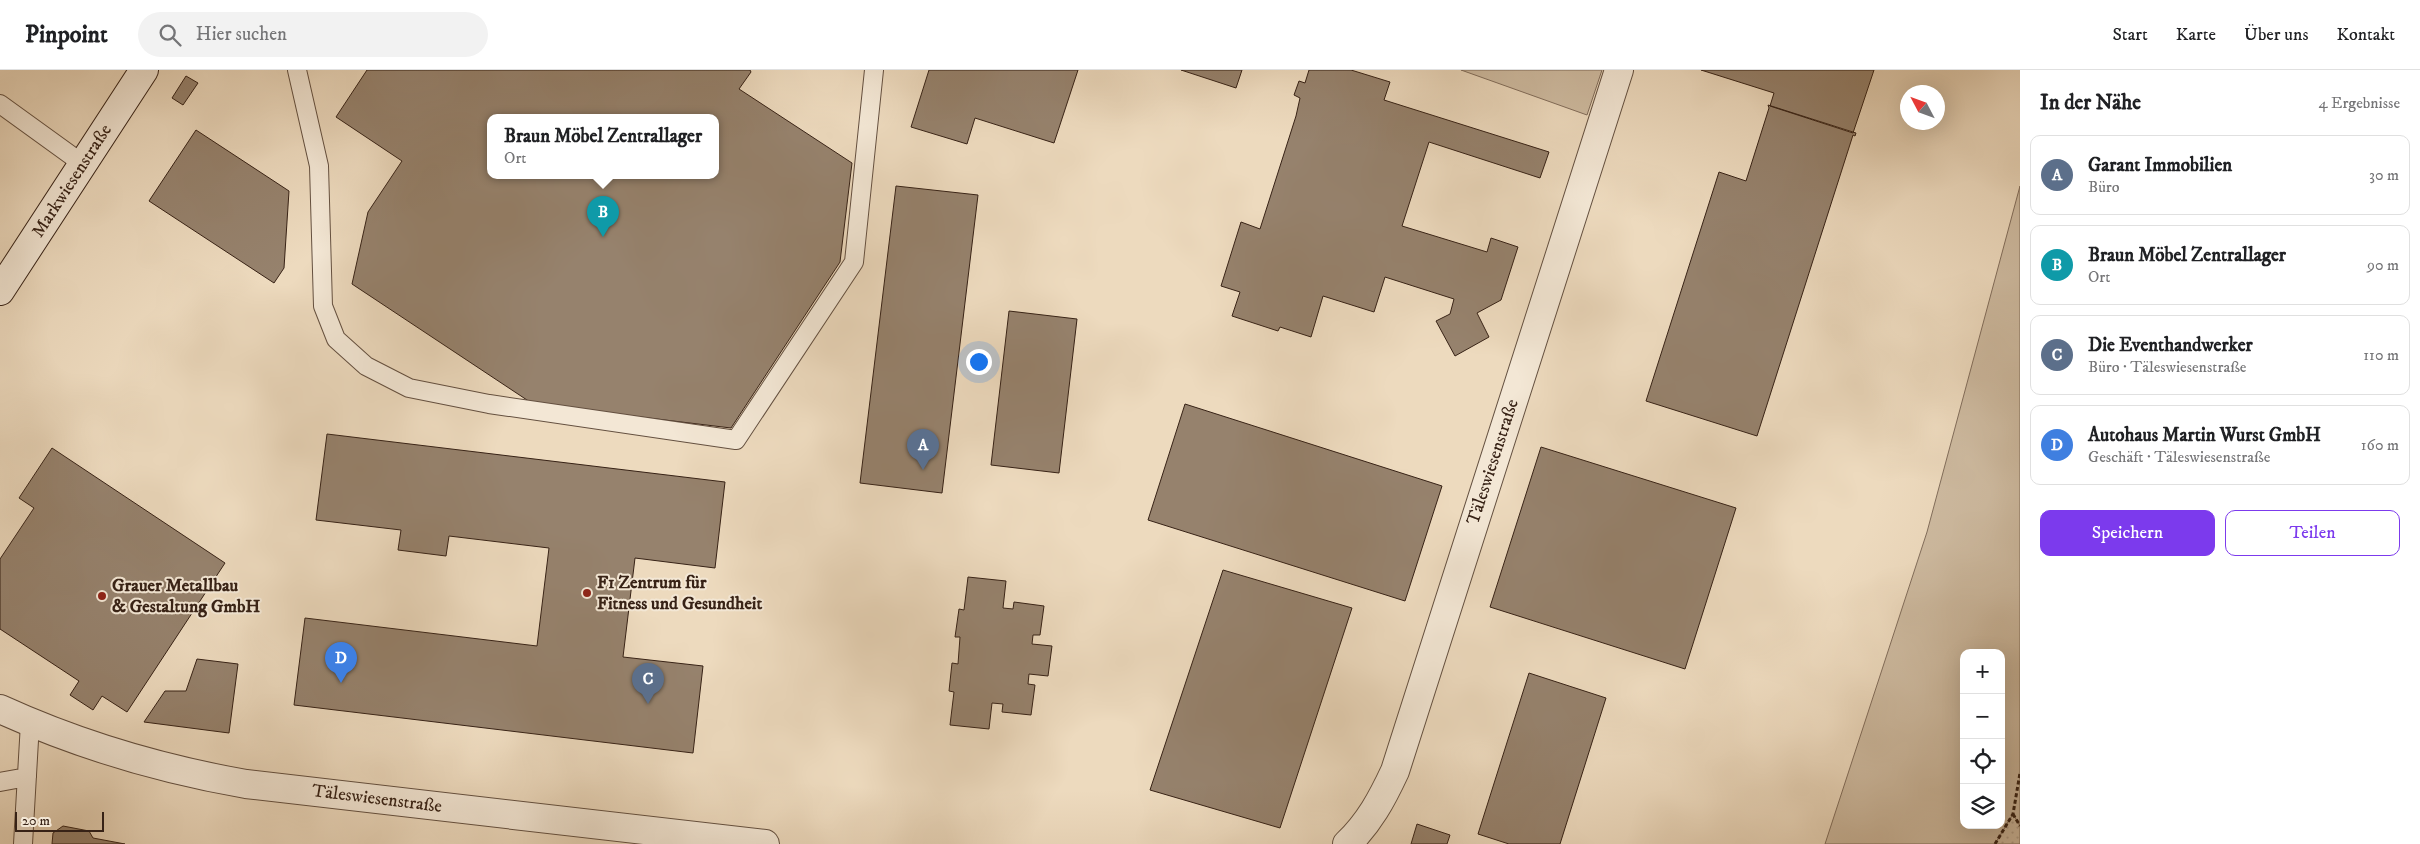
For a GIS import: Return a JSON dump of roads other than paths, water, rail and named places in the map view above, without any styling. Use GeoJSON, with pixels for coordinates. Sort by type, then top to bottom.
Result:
{"type":"FeatureCollection","features":[{"type":"Feature","properties":{"kind":"street","name":"Markwiesenstraße"},"geometry":{"type":"LineString","coordinates":[[0,291],[144,70]]}},
{"type":"Feature","properties":{"kind":"street","name":"Täleswiesenstraße"},"geometry":{"type":"LineString","coordinates":[[1347,844],[1361,830],[1381,802],[1398,764],[1619,70]]}},
{"type":"Feature","properties":{"kind":"street","name":"Täleswiesenstraße"},"geometry":{"type":"LineString","coordinates":[[0,710],[65,738],[141,762],[246,784],[765,844]]}},
{"type":"Feature","properties":{"kind":"lane"},"geometry":{"type":"LineString","coordinates":[[297,70],[319,166],[323,306],[336,339],[366,366],[410,388],[480,402],[736,440],[854,262],[874,70]]}},
{"type":"Feature","properties":{"kind":"lane"},"geometry":{"type":"LineString","coordinates":[[0,104],[83,164]]}},
{"type":"Feature","properties":{"kind":"lane"},"geometry":{"type":"LineString","coordinates":[[22,844],[30,723]]}},
{"type":"Feature","properties":{"kind":"lane"},"geometry":{"type":"LineString","coordinates":[[0,782],[27,777]]}},
{"type":"Feature","properties":{"kind":"place","name":"Braun Möbel Zentrallager"},"geometry":{"type":"Point","coordinates":[603,237]}},
{"type":"Feature","properties":{"kind":"place","name":"Garant Immobilien"},"geometry":{"type":"Point","coordinates":[923,470]}},
{"type":"Feature","properties":{"kind":"place","name":"F1 Zentrum für Fitness und Gesundheit"},"geometry":{"type":"Point","coordinates":[587,593]}},
{"type":"Feature","properties":{"kind":"place","name":"Grauer Metallbau & Gestaltung GmbH"},"geometry":{"type":"Point","coordinates":[102,596]}},
{"type":"Feature","properties":{"kind":"place","name":"Autohaus Martin Wurst GmbH"},"geometry":{"type":"Point","coordinates":[341,683]}},
{"type":"Feature","properties":{"kind":"place","name":"Die Eventhandwerker"},"geometry":{"type":"Point","coordinates":[648,704]}}]}
